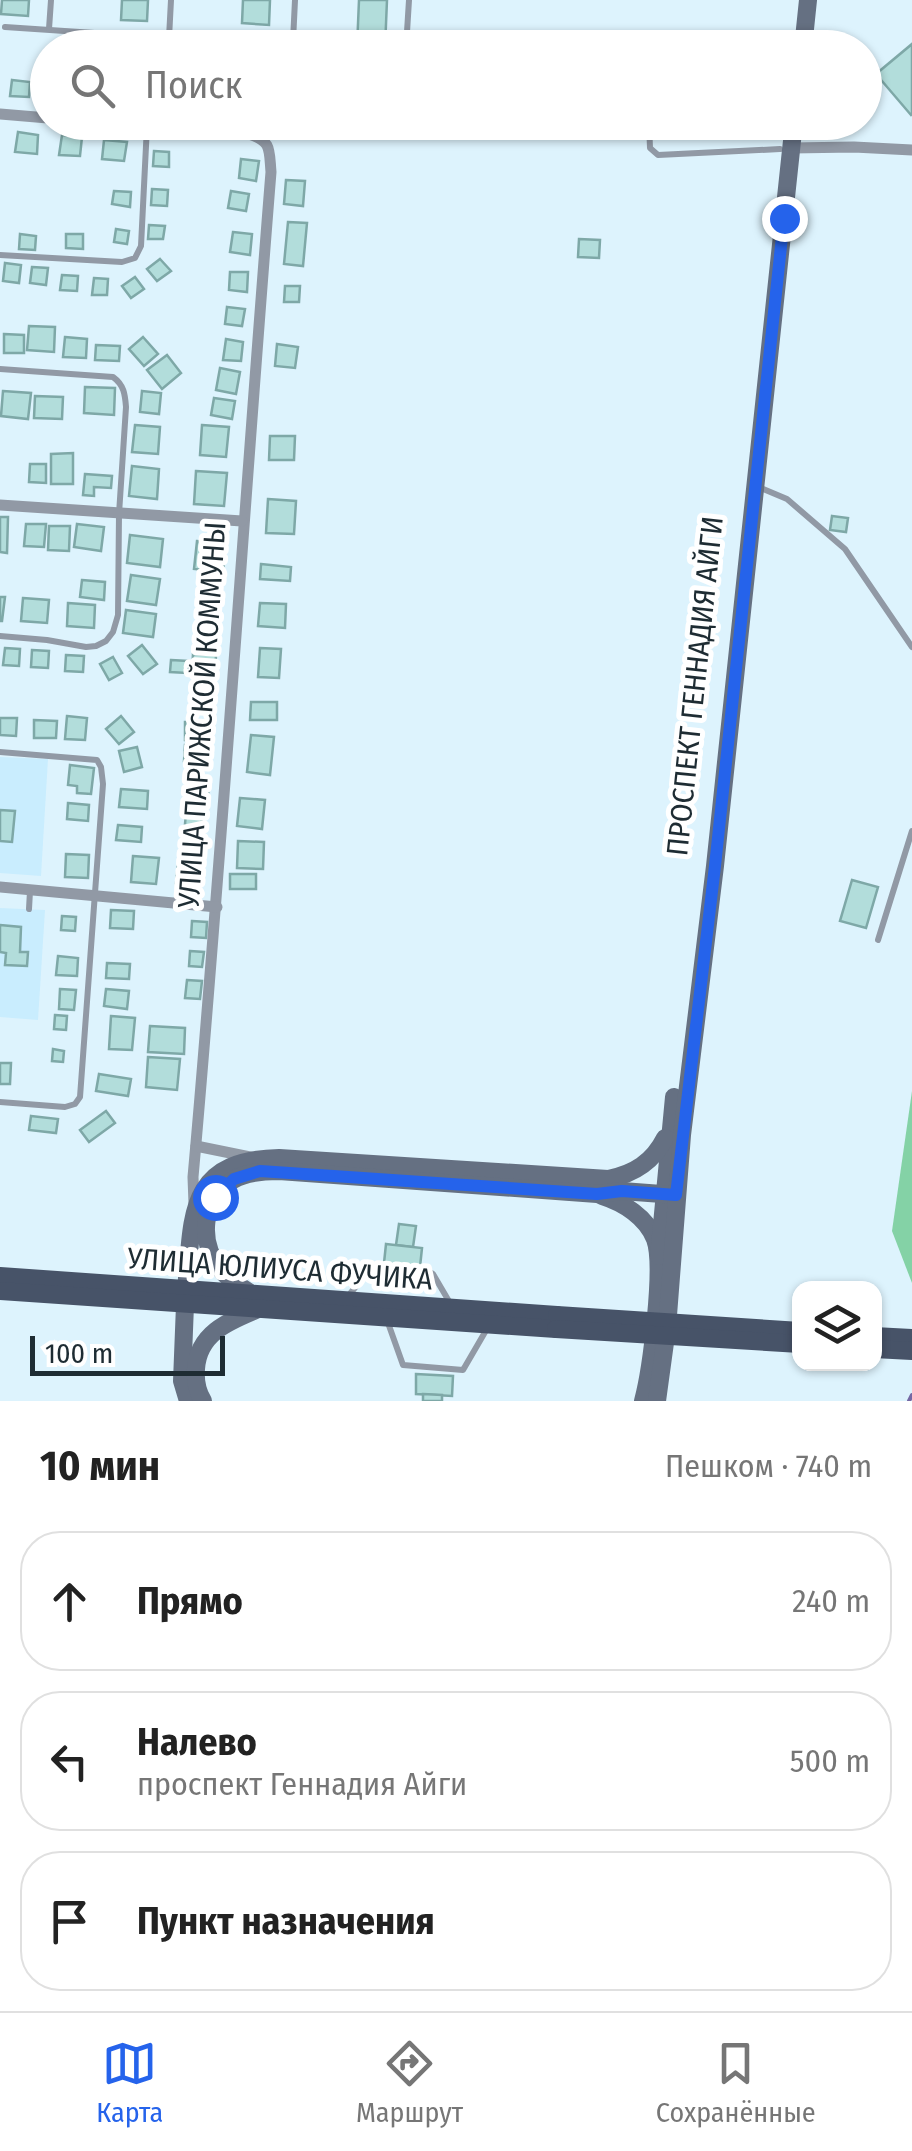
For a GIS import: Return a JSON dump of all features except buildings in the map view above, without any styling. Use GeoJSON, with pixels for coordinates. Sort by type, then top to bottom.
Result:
{"type":"FeatureCollection","features":[{"type":"Feature","properties":{"kind":"main road"},"geometry":{"type":"LineString","coordinates":[[793,30],[796,0]]}},
{"type":"Feature","properties":{"kind":"main road"},"geometry":{"type":"LineString","coordinates":[[804,30],[808,0]]}},
{"type":"Feature","properties":{"kind":"main road","name":"ПРОСПЕКТ ГЕННАДИЯ АЙГИ"},"geometry":{"type":"LineString","coordinates":[[642,1401],[715,866],[755,486],[785,140]]}},
{"type":"Feature","properties":{"kind":"main road","name":"ПРОСПЕКТ ГЕННАДИЯ АЙГИ"},"geometry":{"type":"LineString","coordinates":[[657,1401],[667,1328],[670,1128],[789,140]]}},
{"type":"Feature","properties":{"kind":"main road"},"geometry":{"type":"LineString","coordinates":[[194,1212],[219,1173],[243,1161],[280,1158],[608,1179],[627,1175],[644,1165],[659,1150],[670,1128]]}},
{"type":"Feature","properties":{"kind":"main road"},"geometry":{"type":"LineString","coordinates":[[203,1401],[195,1378],[198,1349],[220,1326],[254,1302],[222,1271],[209,1250],[205,1229],[215,1197],[234,1179],[279,1172],[597,1194],[669,1194]]}},
{"type":"Feature","properties":{"kind":"main road"},"geometry":{"type":"LineString","coordinates":[[597,1194],[613,1199],[640,1218],[655,1240],[659,1256]]}},
{"type":"Feature","properties":{"kind":"main road","name":"УЛИЦА ПАРИЖСКОЙ КОММУНЫ"},"geometry":{"type":"LineString","coordinates":[[182,1381],[194,1212]]}},
{"type":"Feature","properties":{"kind":"main road","name":"УЛИЦА ЮЛИУСА ФУЧИКА"},"geometry":{"type":"LineString","coordinates":[[0,1276],[185,1297]]}},
{"type":"Feature","properties":{"kind":"main road","name":"УЛИЦА ЮЛИУСА ФУЧИКА"},"geometry":{"type":"LineString","coordinates":[[0,1290],[185,1297],[488,1325],[557,1322]]}},
{"type":"Feature","properties":{"kind":"main road","name":"УЛИЦА ЮЛИУСА ФУЧИКА"},"geometry":{"type":"LineString","coordinates":[[254,1302],[344,1300],[454,1308],[557,1322]]}},
{"type":"Feature","properties":{"kind":"main road"},"geometry":{"type":"LineString","coordinates":[[557,1322],[792,1331]]}},
{"type":"Feature","properties":{"kind":"main road"},"geometry":{"type":"LineString","coordinates":[[557,1322],[792,1343]]}},
{"type":"Feature","properties":{"kind":"main road"},"geometry":{"type":"LineString","coordinates":[[882,1336],[912,1338]]}},
{"type":"Feature","properties":{"kind":"main road"},"geometry":{"type":"LineString","coordinates":[[882,1349],[912,1351]]}},
{"type":"Feature","properties":{"kind":"main road"},"geometry":{"type":"LineString","coordinates":[[182,1381],[188,1401]]}},
{"type":"Feature","properties":{"kind":"street"},"geometry":{"type":"LineString","coordinates":[[0,114],[30,116]]}},
{"type":"Feature","properties":{"kind":"street","name":"УЛИЦА ПАРИЖСКОЙ КОММУНЫ"},"geometry":{"type":"LineString","coordinates":[[194,1212],[193,1177],[270,172],[263,140]]}},
{"type":"Feature","properties":{"kind":"street"},"geometry":{"type":"LineString","coordinates":[[786,149],[912,150]]}},
{"type":"Feature","properties":{"kind":"street"},"geometry":{"type":"LineString","coordinates":[[0,505],[242,521]]}},
{"type":"Feature","properties":{"kind":"street"},"geometry":{"type":"LineString","coordinates":[[0,887],[216,907]]}},
{"type":"Feature","properties":{"kind":"street"},"geometry":{"type":"LineString","coordinates":[[196,1146],[257,1159]]}},
{"type":"Feature","properties":{"kind":"lane"},"geometry":{"type":"LineString","coordinates":[[49,29],[51,0]]}},
{"type":"Feature","properties":{"kind":"lane"},"geometry":{"type":"LineString","coordinates":[[169,30],[171,0]]}},
{"type":"Feature","properties":{"kind":"lane"},"geometry":{"type":"LineString","coordinates":[[294,30],[295,0]]}},
{"type":"Feature","properties":{"kind":"lane"},"geometry":{"type":"LineString","coordinates":[[407,30],[409,0]]}},
{"type":"Feature","properties":{"kind":"lane"},"geometry":{"type":"LineString","coordinates":[[5,27],[62,30]]}},
{"type":"Feature","properties":{"kind":"lane"},"geometry":{"type":"LineString","coordinates":[[0,254],[122,262],[135,258],[141,246],[146,140]]}},
{"type":"Feature","properties":{"kind":"lane"},"geometry":{"type":"LineString","coordinates":[[650,140],[650,148],[658,155],[786,149]]}},
{"type":"Feature","properties":{"kind":"lane"},"geometry":{"type":"LineString","coordinates":[[0,369],[113,377],[120,382],[126,407],[118,615],[113,632],[106,641],[86,647],[0,636]]}},
{"type":"Feature","properties":{"kind":"lane"},"geometry":{"type":"LineString","coordinates":[[755,486],[787,499],[845,549],[912,647]]}},
{"type":"Feature","properties":{"kind":"lane"},"geometry":{"type":"LineString","coordinates":[[0,752],[97,760],[103,784],[80,1097],[76,1104],[65,1107],[0,1102]]}},
{"type":"Feature","properties":{"kind":"lane"},"geometry":{"type":"LineString","coordinates":[[878,940],[912,831]]}},
{"type":"Feature","properties":{"kind":"lane"},"geometry":{"type":"LineString","coordinates":[[28,909],[30,889]]}},
{"type":"Feature","properties":{"kind":"lane"},"geometry":{"type":"LineString","coordinates":[[344,1300],[370,1269],[378,1266],[427,1270],[434,1274],[454,1308]]}},
{"type":"Feature","properties":{"kind":"lane"},"geometry":{"type":"LineString","coordinates":[[386,1318],[404,1365],[463,1370],[488,1325]]}},
{"type":"Feature","properties":{"kind":"lane","name":"УЛИЦА ПАРИЖСКОЙ КОММУНЫ"},"geometry":{"type":"LineString","coordinates":[[178,1401],[182,1381]]}},
{"type":"Feature","properties":{"kind":"shaded area"},"geometry":{"type":"Polygon","coordinates":[[[0,757],[48,759],[41,876],[0,873],[0,757]]]}},
{"type":"Feature","properties":{"kind":"shaded area"},"geometry":{"type":"Polygon","coordinates":[[[0,908],[45,910],[38,1020],[0,1017],[0,908]]]}},
{"type":"Feature","properties":{"kind":"green space"},"geometry":{"type":"Polygon","coordinates":[[[912,1091],[912,1283],[892,1231],[912,1091]]]}},
{"type":"Feature","properties":{"kind":"waterway"},"geometry":{"type":"LineString","coordinates":[[909,1401],[912,1395]]}},
{"type":"Feature","properties":{"kind":"route"},"geometry":{"type":"LineString","coordinates":[[215,1197],[234,1179],[260,1171],[597,1194],[622,1191],[676,1195],[784,218]]}}]}
